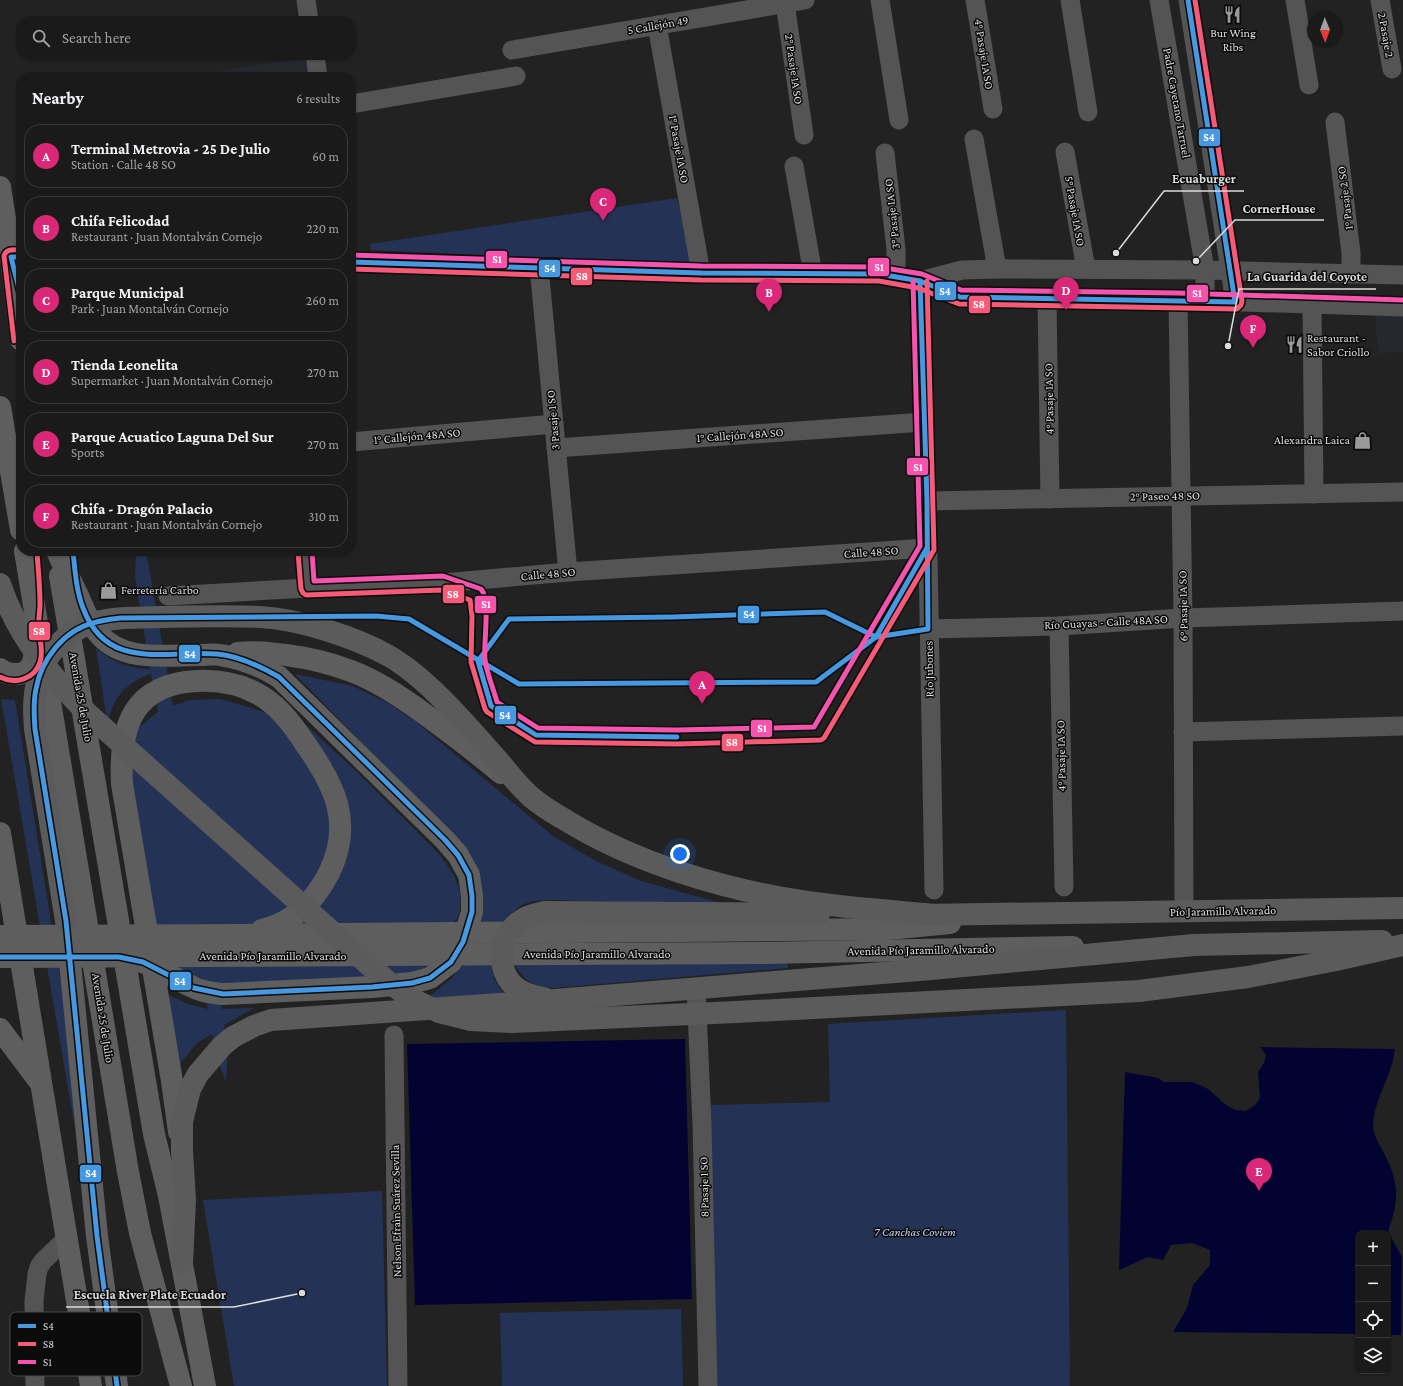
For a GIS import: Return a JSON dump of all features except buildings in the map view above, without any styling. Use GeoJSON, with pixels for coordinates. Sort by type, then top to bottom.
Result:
{"type":"FeatureCollection","features":[{"type":"Feature","properties":{"kind":"highway"},"geometry":{"type":"LineString","coordinates":[[0,584],[10,610],[30,646],[49,672],[88,714],[382,977],[401,992],[439,1012],[471,1020],[512,1022],[1139,991],[1248,976],[1336,960],[1403,945]]}},
{"type":"Feature","properties":{"kind":"highway"},"geometry":{"type":"LineString","coordinates":[[65,919],[34,715],[37,684],[40,671],[54,649],[76,631],[89,624],[108,619],[262,617],[305,624],[337,634],[390,657],[417,676],[440,697],[530,796],[567,821],[602,841],[677,871],[719,883],[801,901],[936,915]]}},
{"type":"Feature","properties":{"kind":"highway","name":"Pío Jaramillo Alvarado"},"geometry":{"type":"LineString","coordinates":[[936,915],[1403,908]]}},
{"type":"Feature","properties":{"kind":"highway"},"geometry":{"type":"LineString","coordinates":[[555,1000],[532,996],[520,990],[511,983],[506,974],[503,963],[503,948],[506,939],[519,921],[531,915],[544,912],[936,915]]}},
{"type":"Feature","properties":{"kind":"highway"},"geometry":{"type":"LineString","coordinates":[[182,1263],[185,1200],[182,1122],[190,1089],[198,1074],[222,1046],[234,1037],[254,1026],[271,1020],[555,1000],[923,970],[1194,945],[1403,940]]}},
{"type":"Feature","properties":{"kind":"main road"},"geometry":{"type":"LineString","coordinates":[[0,187],[16,257]]}},
{"type":"Feature","properties":{"kind":"main road"},"geometry":{"type":"LineString","coordinates":[[0,407],[16,501]]}},
{"type":"Feature","properties":{"kind":"main road","name":"Avenida 25 de Julio"},"geometry":{"type":"LineString","coordinates":[[26,556],[128,1172],[140,1233],[182,1386]]}},
{"type":"Feature","properties":{"kind":"main road"},"geometry":{"type":"LineString","coordinates":[[0,669],[7,673],[22,673],[28,670],[34,657],[30,556]]}},
{"type":"Feature","properties":{"kind":"main road","name":"Avenida 25 de Julio"},"geometry":{"type":"LineString","coordinates":[[57,556],[154,1134],[170,1196],[205,1386]]}},
{"type":"Feature","properties":{"kind":"main road"},"geometry":{"type":"LineString","coordinates":[[58,556],[89,621],[98,634],[107,643],[120,650],[131,654],[145,655],[247,652],[270,653],[327,662],[352,671],[401,697],[466,744],[530,796]]}},
{"type":"Feature","properties":{"kind":"main road"},"geometry":{"type":"LineString","coordinates":[[119,957],[143,962],[194,988],[209,992],[239,994],[372,987],[412,983],[430,978],[451,962],[463,942],[472,912],[472,896],[469,875],[458,855],[445,840],[279,677],[265,668],[246,661],[218,654]]}},
{"type":"Feature","properties":{"kind":"main road"},"geometry":{"type":"LineString","coordinates":[[182,1151],[172,1080],[122,784],[121,763],[123,743],[135,710],[145,699],[157,690],[170,685],[186,682],[223,682],[241,686],[258,694],[281,712],[297,731],[321,766],[332,787],[337,803],[340,823],[339,843],[335,860],[318,892],[305,907],[287,921],[268,928],[240,935]]}},
{"type":"Feature","properties":{"kind":"main road"},"geometry":{"type":"LineString","coordinates":[[0,833],[79,1312]]}},
{"type":"Feature","properties":{"kind":"main road","name":"Avenida Pío Jaramillo Alvarado"},"geometry":{"type":"LineString","coordinates":[[0,936],[888,929],[1042,914]]}},
{"type":"Feature","properties":{"kind":"main road","name":"Avenida 25 de Julio"},"geometry":{"type":"LineString","coordinates":[[65,919],[97,1236],[107,1312]]}},
{"type":"Feature","properties":{"kind":"main road","name":"Avenida Pío Jaramillo Alvarado"},"geometry":{"type":"LineString","coordinates":[[0,957],[765,953],[1194,945]]}},
{"type":"Feature","properties":{"kind":"main road"},"geometry":{"type":"LineString","coordinates":[[0,1029],[41,1085]]}},
{"type":"Feature","properties":{"kind":"main road"},"geometry":{"type":"LineString","coordinates":[[67,1238],[93,1312]]}},
{"type":"Feature","properties":{"kind":"main road"},"geometry":{"type":"LineString","coordinates":[[182,1263],[182,1386]]}},
{"type":"Feature","properties":{"kind":"main road"},"geometry":{"type":"LineString","coordinates":[[89,1376],[91,1386]]}},
{"type":"Feature","properties":{"kind":"street"},"geometry":{"type":"LineString","coordinates":[[306,0],[308,16]]}},
{"type":"Feature","properties":{"kind":"street","name":"5 Callejón 49"},"geometry":{"type":"LineString","coordinates":[[512,50],[805,0]]}},
{"type":"Feature","properties":{"kind":"street"},"geometry":{"type":"LineString","coordinates":[[880,0],[899,120]]}},
{"type":"Feature","properties":{"kind":"street","name":"4° Pasaje 1A SO"},"geometry":{"type":"LineString","coordinates":[[975,0],[993,108]]}},
{"type":"Feature","properties":{"kind":"street"},"geometry":{"type":"LineString","coordinates":[[1070,0],[1088,112]]}},
{"type":"Feature","properties":{"kind":"street","name":"Padre Cayetano Tarruel"},"geometry":{"type":"LineString","coordinates":[[1159,0],[1205,270],[1205,301]]}},
{"type":"Feature","properties":{"kind":"street"},"geometry":{"type":"LineString","coordinates":[[1188,0],[1235,302]]}},
{"type":"Feature","properties":{"kind":"street"},"geometry":{"type":"LineString","coordinates":[[1295,0],[1309,85]]}},
{"type":"Feature","properties":{"kind":"street","name":"2 Pasaje 2"},"geometry":{"type":"LineString","coordinates":[[1380,0],[1392,69]]}},
{"type":"Feature","properties":{"kind":"street","name":"2° Pasaje 1A SO"},"geometry":{"type":"LineString","coordinates":[[785,3],[804,135]]}},
{"type":"Feature","properties":{"kind":"street","name":"1° Pasaje 1A SO"},"geometry":{"type":"LineString","coordinates":[[657,25],[701,273]]}},
{"type":"Feature","properties":{"kind":"street"},"geometry":{"type":"LineString","coordinates":[[316,60],[317,72]]}},
{"type":"Feature","properties":{"kind":"street"},"geometry":{"type":"LineString","coordinates":[[356,103],[516,76]]}},
{"type":"Feature","properties":{"kind":"street","name":"1° Pasaje 2 SO"},"geometry":{"type":"LineString","coordinates":[[1335,122],[1351,253],[1351,274]]}},
{"type":"Feature","properties":{"kind":"street"},"geometry":{"type":"LineString","coordinates":[[974,139],[997,269]]}},
{"type":"Feature","properties":{"kind":"street","name":"5° Pasaje 1A SO"},"geometry":{"type":"LineString","coordinates":[[1065,152],[1086,269]]}},
{"type":"Feature","properties":{"kind":"street","name":"3° Pasaje 1A SO"},"geometry":{"type":"LineString","coordinates":[[885,153],[896,249],[896,276]]}},
{"type":"Feature","properties":{"kind":"street"},"geometry":{"type":"LineString","coordinates":[[794,166],[813,274]]}},
{"type":"Feature","properties":{"kind":"street"},"geometry":{"type":"LineString","coordinates":[[356,262],[701,273],[878,274],[920,280],[960,297],[1178,300],[1403,307]]}},
{"type":"Feature","properties":{"kind":"street","name":"3 Pasaje 1 SO"},"geometry":{"type":"LineString","coordinates":[[539,267],[568,572]]}},
{"type":"Feature","properties":{"kind":"street"},"geometry":{"type":"LineString","coordinates":[[920,280],[962,270],[997,269],[1205,270],[1230,272],[1403,275]]}},
{"type":"Feature","properties":{"kind":"street","name":"Río Jubones"},"geometry":{"type":"LineString","coordinates":[[920,280],[927,501],[928,629],[934,890]]}},
{"type":"Feature","properties":{"kind":"street","name":"4° Pasaje 1A SO"},"geometry":{"type":"LineString","coordinates":[[1047,298],[1050,499]]}},
{"type":"Feature","properties":{"kind":"street","name":"6° Pasaje 1A SO"},"geometry":{"type":"LineString","coordinates":[[1178,300],[1183,618],[1184,912]]}},
{"type":"Feature","properties":{"kind":"street"},"geometry":{"type":"LineString","coordinates":[[1312,304],[1314,494]]}},
{"type":"Feature","properties":{"kind":"street","name":"1° Callejón 48A SO"},"geometry":{"type":"LineString","coordinates":[[556,448],[924,422]]}},
{"type":"Feature","properties":{"kind":"street","name":"1° Callejón 48A SO"},"geometry":{"type":"LineString","coordinates":[[356,442],[554,424]]}},
{"type":"Feature","properties":{"kind":"street","name":"2° Paseo 48 SO"},"geometry":{"type":"LineString","coordinates":[[927,501],[1403,492]]}},
{"type":"Feature","properties":{"kind":"street","name":"Calle 48 SO"},"geometry":{"type":"LineString","coordinates":[[168,596],[308,588],[443,583],[568,572],[927,548]]}},
{"type":"Feature","properties":{"kind":"street"},"geometry":{"type":"LineString","coordinates":[[305,556],[308,588]]}},
{"type":"Feature","properties":{"kind":"street","name":"Río Guayas - Calle 48A SO"},"geometry":{"type":"LineString","coordinates":[[928,629],[1059,626],[1183,618],[1403,611]]}},
{"type":"Feature","properties":{"kind":"street","name":"4° Pasaje 1A SO"},"geometry":{"type":"LineString","coordinates":[[1059,626],[1064,887]]}},
{"type":"Feature","properties":{"kind":"street"},"geometry":{"type":"LineString","coordinates":[[1183,732],[1403,726]]}},
{"type":"Feature","properties":{"kind":"street","name":"8 Pasaje 1 SO"},"geometry":{"type":"LineString","coordinates":[[696,988],[702,1124],[708,1386]]}},
{"type":"Feature","properties":{"kind":"street","name":"Nelson Efraìn Suárez Sevilla"},"geometry":{"type":"LineString","coordinates":[[394,1035],[398,1386]]}},
{"type":"Feature","properties":{"kind":"street"},"geometry":{"type":"LineString","coordinates":[[34,1312],[37,1274],[43,1261],[67,1238]]}},
{"type":"Feature","properties":{"kind":"street"},"geometry":{"type":"LineString","coordinates":[[35,1376],[35,1386]]}},
{"type":"Feature","properties":{"kind":"shaded area"},"geometry":{"type":"Polygon","coordinates":[[[292,60],[305,60],[308,72],[213,72],[292,60]]]}},
{"type":"Feature","properties":{"kind":"shaded area"},"geometry":{"type":"Polygon","coordinates":[[[1375,315],[1403,315],[1403,352],[1378,353],[1375,315]]]}},
{"type":"Feature","properties":{"kind":"shaded area"},"geometry":{"type":"Polygon","coordinates":[[[685,1039],[692,1299],[415,1305],[407,1044],[685,1039]]]}},
{"type":"Feature","properties":{"kind":"shaded area"},"geometry":{"type":"Polygon","coordinates":[[[1260,1047],[1395,1049],[1392,1065],[1375,1111],[1373,1129],[1375,1137],[1393,1174],[1396,1201],[1389,1230],[1355,1230],[1355,1334],[1173,1332],[1187,1308],[1193,1285],[1210,1265],[1210,1250],[1192,1243],[1171,1245],[1163,1260],[1148,1257],[1119,1270],[1125,1072],[1158,1078],[1164,1082],[1193,1082],[1208,1089],[1226,1105],[1236,1110],[1246,1111],[1255,1105],[1260,1098],[1258,1072],[1264,1063],[1266,1055],[1260,1047]]]}},
{"type":"Feature","properties":{"kind":"shaded area"},"geometry":{"type":"Polygon","coordinates":[[[1391,1237],[1402,1257],[1401,1335],[1391,1335],[1391,1237]]]}},
{"type":"Feature","properties":{"kind":"green space"},"geometry":{"type":"Polygon","coordinates":[[[677,198],[693,264],[371,250],[370,244],[677,198]]]}},
{"type":"Feature","properties":{"kind":"green space"},"geometry":{"type":"Polygon","coordinates":[[[136,556],[147,556],[173,706],[190,700],[220,699],[305,724],[356,771],[439,854],[454,875],[461,895],[459,915],[424,969],[398,977],[218,983],[222,1009],[254,1008],[224,1025],[228,1049],[226,1082],[215,1053],[212,1034],[197,1043],[180,1064],[167,994],[188,1004],[208,1009],[203,979],[165,962],[155,926],[129,761],[138,728],[158,712],[151,674],[136,680],[123,691],[115,703],[107,721],[96,648],[122,664],[150,669],[135,577],[136,556]]]}},
{"type":"Feature","properties":{"kind":"green space"},"geometry":{"type":"Polygon","coordinates":[[[295,674],[353,686],[386,702],[415,721],[553,836],[596,861],[641,881],[728,905],[553,900],[534,901],[521,905],[501,923],[491,964],[494,979],[506,997],[407,1002],[430,996],[452,978],[461,965],[461,845],[295,674]]]}},
{"type":"Feature","properties":{"kind":"green space"},"geometry":{"type":"Polygon","coordinates":[[[1,699],[15,700],[65,1008],[75,1129],[1,699]]]}},
{"type":"Feature","properties":{"kind":"green space"},"geometry":{"type":"Polygon","coordinates":[[[787,962],[788,968],[553,988],[540,986],[531,982],[523,976],[515,965],[787,962]]]}},
{"type":"Feature","properties":{"kind":"green space","name":"7 Canchas Coviem"},"geometry":{"type":"Polygon","coordinates":[[[1066,1010],[1070,1386],[713,1386],[709,1105],[830,1102],[828,1024],[1066,1010]]]}},
{"type":"Feature","properties":{"kind":"green space"},"geometry":{"type":"Polygon","coordinates":[[[382,1191],[387,1386],[234,1386],[203,1200],[382,1191]]]}},
{"type":"Feature","properties":{"kind":"green space"},"geometry":{"type":"Polygon","coordinates":[[[681,1309],[683,1386],[502,1386],[500,1313],[681,1309]]]}},
{"type":"Feature","properties":{"kind":"transit line","name":"S4"},"geometry":{"type":"LineString","coordinates":[[356,262],[701,273],[879,274],[920,281],[960,297],[1235,302],[1188,0]]}},
{"type":"Feature","properties":{"kind":"transit line","name":"S8"},"geometry":{"type":"LineString","coordinates":[[356,269],[701,280],[879,281],[918,288],[959,304],[1237,309],[1241,305],[1242,301],[1195,0]]}},
{"type":"Feature","properties":{"kind":"transit line","name":"S8"},"geometry":{"type":"LineString","coordinates":[[14,341],[4,256],[8,251],[16,250]]}},
{"type":"Feature","properties":{"kind":"transit line","name":"S1"},"geometry":{"type":"LineString","coordinates":[[356,255],[701,266],[879,267],[922,274],[961,290],[1178,293],[1403,300]]}},
{"type":"Feature","properties":{"kind":"transit line","name":"S4"},"geometry":{"type":"LineString","coordinates":[[16,257],[11,257],[16,277]]}},
{"type":"Feature","properties":{"kind":"transit line","name":"S1"},"geometry":{"type":"LineString","coordinates":[[312,556],[314,581],[443,576],[481,589],[486,602],[485,660],[497,702],[538,728],[677,730],[814,727],[920,546],[913,281]]}},
{"type":"Feature","properties":{"kind":"transit line","name":"S4"},"geometry":{"type":"LineString","coordinates":[[677,737],[536,735],[491,706],[478,661],[509,619],[672,617],[825,612],[876,637],[928,629],[927,501],[920,281]]}},
{"type":"Feature","properties":{"kind":"transit line","name":"S8"},"geometry":{"type":"LineString","coordinates":[[298,556],[301,589],[306,595],[442,590],[470,600],[472,616],[471,662],[485,709],[487,712],[535,742],[677,744],[821,740],[824,738],[934,550],[927,281]]}},
{"type":"Feature","properties":{"kind":"transit line","name":"S4"},"geometry":{"type":"LineString","coordinates":[[107,1312],[97,1236],[66,921],[35,729],[34,699],[39,678],[48,657],[63,640],[82,627],[99,621],[120,618],[376,616],[409,619],[519,684],[816,682],[876,637],[927,548]]}},
{"type":"Feature","properties":{"kind":"transit line","name":"S8"},"geometry":{"type":"LineString","coordinates":[[0,677],[12,680],[24,679],[34,673],[40,662],[40,597],[37,556]]}},
{"type":"Feature","properties":{"kind":"transit line","name":"S4"},"geometry":{"type":"LineString","coordinates":[[0,957],[119,957],[143,962],[194,988],[223,994],[372,987],[412,983],[430,978],[451,962],[463,942],[472,912],[472,896],[469,875],[458,855],[445,840],[279,677],[249,662],[225,655],[140,654],[122,650],[107,642],[94,628],[83,608],[77,587],[73,556]]}},
{"type":"Feature","properties":{"kind":"transit line","name":"S4"},"geometry":{"type":"LineString","coordinates":[[116,1376],[117,1386]]}},
{"type":"Feature","properties":{"kind":"place","name":"Bur Wing Ribs"},"geometry":{"type":"Point","coordinates":[1233,14]}},
{"type":"Feature","properties":{"kind":"place","name":"Parque Municipal"},"geometry":{"type":"Point","coordinates":[603,221]}},
{"type":"Feature","properties":{"kind":"place","name":"Ecuaburger"},"geometry":{"type":"Point","coordinates":[1116,253]}},
{"type":"Feature","properties":{"kind":"place","name":"CornerHouse"},"geometry":{"type":"Point","coordinates":[1196,261]}},
{"type":"Feature","properties":{"kind":"place","name":"Tienda Leonelita"},"geometry":{"type":"Point","coordinates":[1066,310]}},
{"type":"Feature","properties":{"kind":"place","name":"Chifa Felicodad"},"geometry":{"type":"Point","coordinates":[769,312]}},
{"type":"Feature","properties":{"kind":"place","name":"Restaurant - Sabor Criollo"},"geometry":{"type":"Point","coordinates":[1294,345]}},
{"type":"Feature","properties":{"kind":"place","name":"La Guarida del Coyote"},"geometry":{"type":"Point","coordinates":[1228,346]}},
{"type":"Feature","properties":{"kind":"place","name":"Chifa - Dragón Palacio"},"geometry":{"type":"Point","coordinates":[1253,348]}},
{"type":"Feature","properties":{"kind":"place","name":"Alexandra Laica"},"geometry":{"type":"Point","coordinates":[1363,440]}},
{"type":"Feature","properties":{"kind":"place","name":"Ferretería Carbo"},"geometry":{"type":"Point","coordinates":[108,590]}},
{"type":"Feature","properties":{"kind":"place","name":"Terminal Metrovia - 25 De Julio"},"geometry":{"type":"Point","coordinates":[702,704]}},
{"type":"Feature","properties":{"kind":"place","name":"Parque Acuatico Laguna Del Sur"},"geometry":{"type":"Point","coordinates":[1259,1191]}},
{"type":"Feature","properties":{"kind":"place","name":"Escuela River Plate Ecuador"},"geometry":{"type":"Point","coordinates":[302,1293]}}]}
